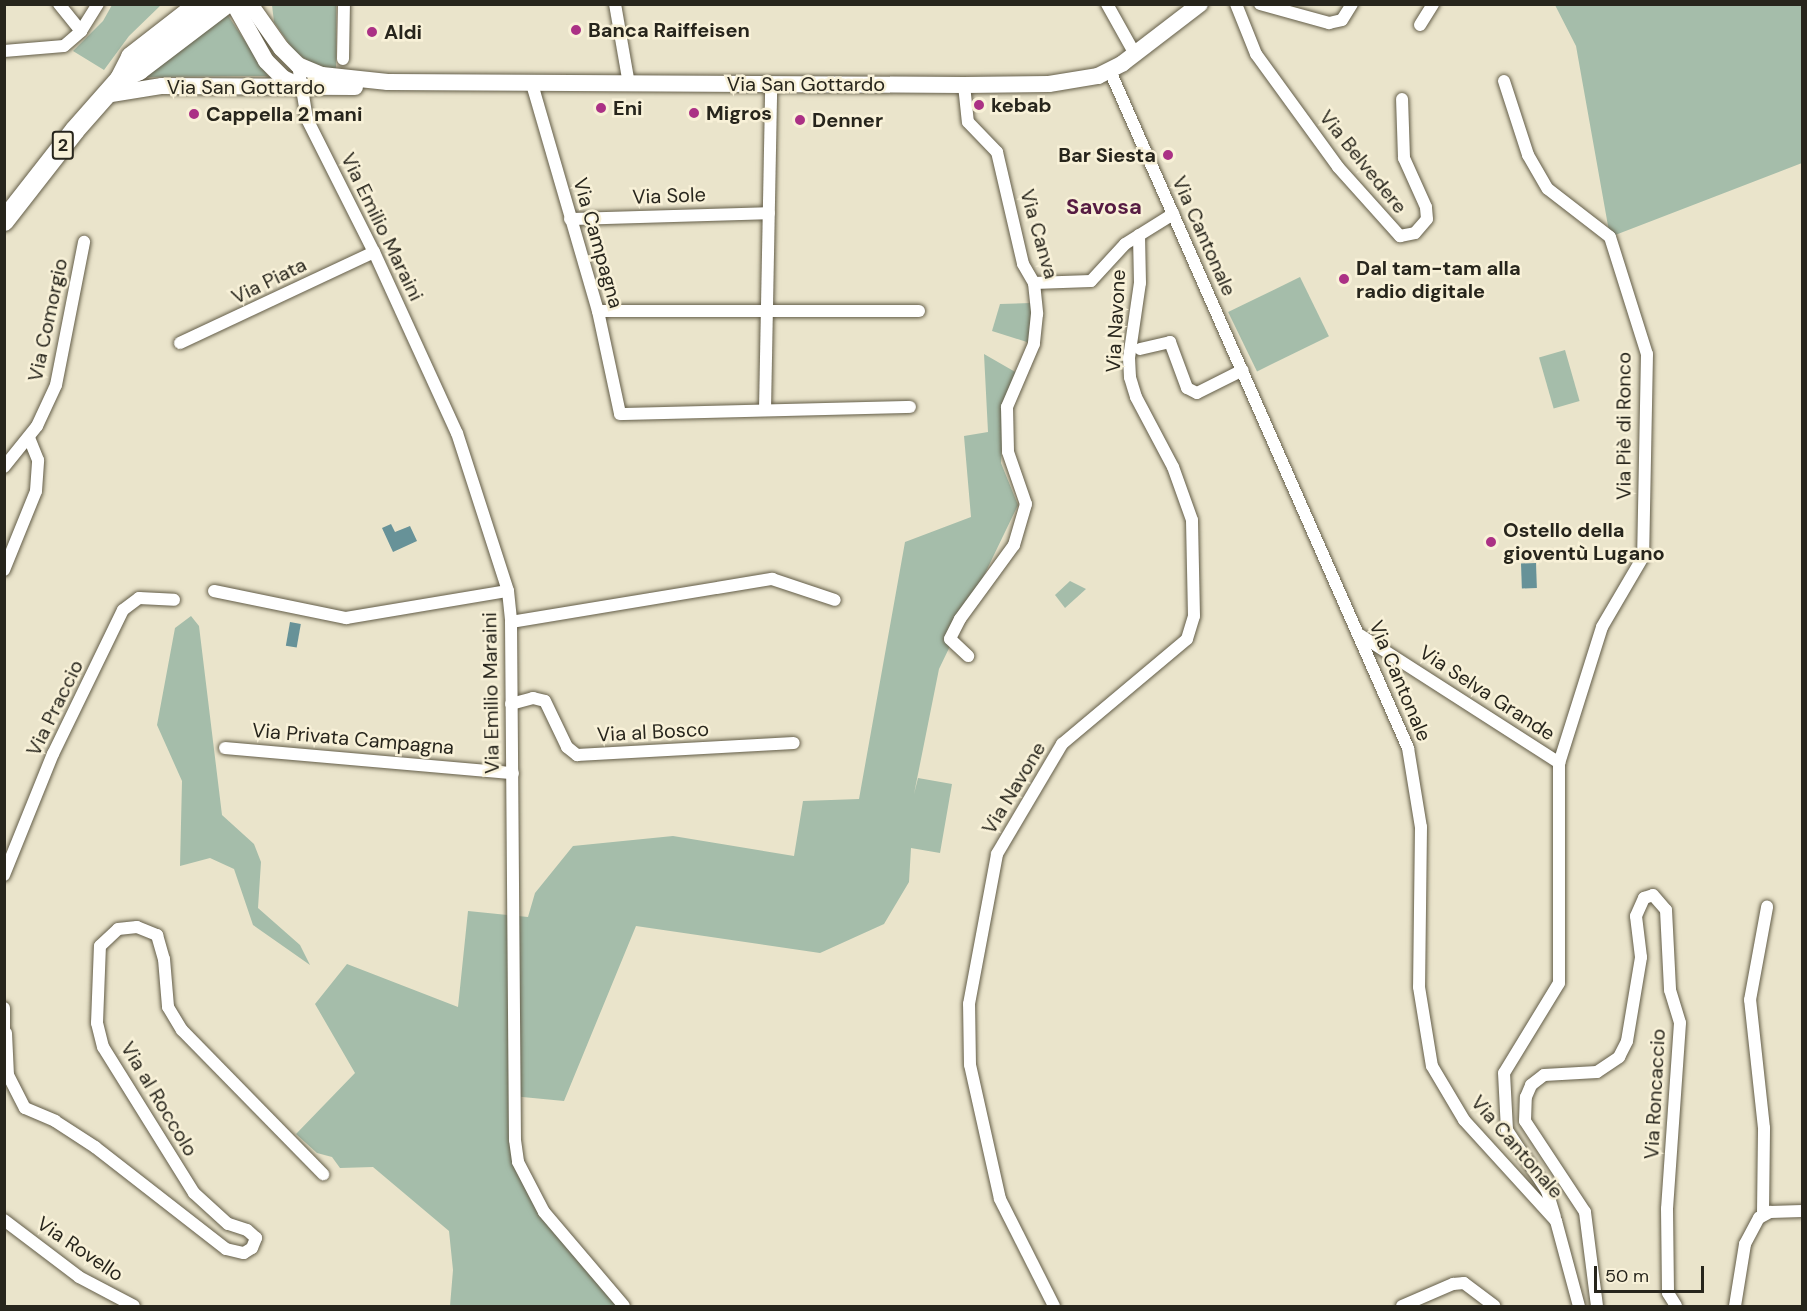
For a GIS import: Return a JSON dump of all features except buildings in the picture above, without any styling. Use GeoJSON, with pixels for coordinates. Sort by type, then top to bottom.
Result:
{"type":"FeatureCollection","features":[{"type":"Feature","properties":{"kind":"main road","name":"Via San Gottardo"},"geometry":{"type":"LineString","coordinates":[[120,79],[131,57],[147,42],[199,4]]}},
{"type":"Feature","properties":{"kind":"main road","name":"Via San Gottardo"},"geometry":{"type":"LineString","coordinates":[[4,221],[120,79],[226,4]]}},
{"type":"Feature","properties":{"kind":"main road"},"geometry":{"type":"LineString","coordinates":[[234,4],[266,61],[283,78],[300,86]]}},
{"type":"Feature","properties":{"kind":"main road","name":"Via San Gottardo"},"geometry":{"type":"LineString","coordinates":[[250,4],[281,48],[298,65],[322,75],[388,82],[771,85],[1050,84],[1110,71],[1200,4]]}},
{"type":"Feature","properties":{"kind":"main road","name":"Via San Gottardo"},"geometry":{"type":"LineString","coordinates":[[105,96],[162,86],[346,88],[388,82]]}},
{"type":"Feature","properties":{"kind":"street"},"geometry":{"type":"LineString","coordinates":[[59,4],[81,31]]}},
{"type":"Feature","properties":{"kind":"street"},"geometry":{"type":"LineString","coordinates":[[4,51],[64,46],[81,31],[98,4]]}},
{"type":"Feature","properties":{"kind":"street"},"geometry":{"type":"LineString","coordinates":[[343,59],[344,4]]}},
{"type":"Feature","properties":{"kind":"street"},"geometry":{"type":"LineString","coordinates":[[615,4],[629,84]]}},
{"type":"Feature","properties":{"kind":"street"},"geometry":{"type":"LineString","coordinates":[[1107,4],[1135,54]]}},
{"type":"Feature","properties":{"kind":"street","name":"Via Belvedere"},"geometry":{"type":"LineString","coordinates":[[1236,4],[1256,54],[1338,167],[1400,236],[1415,232],[1427,219],[1426,207],[1404,158],[1402,99]]}},
{"type":"Feature","properties":{"kind":"street"},"geometry":{"type":"LineString","coordinates":[[1260,4],[1329,23],[1342,20],[1352,4]]}},
{"type":"Feature","properties":{"kind":"street"},"geometry":{"type":"LineString","coordinates":[[1420,25],[1433,4]]}},
{"type":"Feature","properties":{"kind":"street","name":"Via Emilio Maraini"},"geometry":{"type":"LineString","coordinates":[[298,65],[307,119],[374,252],[457,433],[508,591],[511,622],[513,772],[512,1096],[518,1162],[544,1212],[624,1306]]}},
{"type":"Feature","properties":{"kind":"street","name":"Via Cantonale"},"geometry":{"type":"LineString","coordinates":[[1110,71],[1408,748],[1418,793],[1423,903],[1419,987],[1432,1066],[1464,1120],[1556,1221],[1579,1306]]}},
{"type":"Feature","properties":{"kind":"street","name":"Via Piè di Ronco"},"geometry":{"type":"LineString","coordinates":[[1504,81],[1528,155],[1548,189],[1610,237],[1647,354],[1643,556],[1602,627],[1559,763]]}},
{"type":"Feature","properties":{"kind":"street","name":"Via Campagna"},"geometry":{"type":"LineString","coordinates":[[532,84],[598,311],[620,414],[765,410]]}},
{"type":"Feature","properties":{"kind":"street"},"geometry":{"type":"LineString","coordinates":[[771,85],[765,310],[765,410],[910,407]]}},
{"type":"Feature","properties":{"kind":"street","name":"Via Canva"},"geometry":{"type":"LineString","coordinates":[[964,85],[968,122],[997,152],[1023,264],[1034,283],[1037,314],[1034,344],[1007,407],[1008,452],[1026,504],[1014,545],[960,619],[950,639],[968,656]]}},
{"type":"Feature","properties":{"kind":"street","name":"Via Sole"},"geometry":{"type":"LineString","coordinates":[[570,219],[769,213]]}},
{"type":"Feature","properties":{"kind":"street"},"geometry":{"type":"LineString","coordinates":[[1034,283],[1091,281],[1125,244],[1173,214]]}},
{"type":"Feature","properties":{"kind":"street","name":"Via Navone"},"geometry":{"type":"LineString","coordinates":[[1054,1306],[1000,1200],[970,1065],[969,1004],[997,854],[1062,744],[1187,639],[1194,616],[1192,520],[1173,467],[1136,398],[1130,377],[1129,358],[1140,283],[1140,235]]}},
{"type":"Feature","properties":{"kind":"street","name":"Via Comorgio"},"geometry":{"type":"LineString","coordinates":[[29,438],[61,366],[84,242]]}},
{"type":"Feature","properties":{"kind":"street","name":"Via Piata"},"geometry":{"type":"LineString","coordinates":[[180,343],[374,252]]}},
{"type":"Feature","properties":{"kind":"street"},"geometry":{"type":"LineString","coordinates":[[598,311],[919,311]]}},
{"type":"Feature","properties":{"kind":"street"},"geometry":{"type":"LineString","coordinates":[[1140,349],[1170,342],[1187,388],[1197,393],[1242,370]]}},
{"type":"Feature","properties":{"kind":"street"},"geometry":{"type":"LineString","coordinates":[[4,467],[29,438],[38,460],[36,491],[4,570]]}},
{"type":"Feature","properties":{"kind":"street"},"geometry":{"type":"LineString","coordinates":[[511,622],[772,579],[835,600]]}},
{"type":"Feature","properties":{"kind":"street"},"geometry":{"type":"LineString","coordinates":[[214,591],[346,618],[508,591]]}},
{"type":"Feature","properties":{"kind":"street","name":"Via Praccio"},"geometry":{"type":"LineString","coordinates":[[4,875],[53,754],[123,610],[140,598],[174,600]]}},
{"type":"Feature","properties":{"kind":"street","name":"Via Selva Grande"},"geometry":{"type":"LineString","coordinates":[[1360,635],[1559,763],[1559,983],[1504,1073],[1507,1130],[1547,1191],[1556,1221]]}},
{"type":"Feature","properties":{"kind":"street","name":"Via al Bosco"},"geometry":{"type":"LineString","coordinates":[[511,704],[533,698],[545,701],[567,747],[577,755],[794,743]]}},
{"type":"Feature","properties":{"kind":"street","name":"Via Privata Campagna"},"geometry":{"type":"LineString","coordinates":[[225,748],[513,772]]}},
{"type":"Feature","properties":{"kind":"street","name":"Via Roncaccio"},"geometry":{"type":"LineString","coordinates":[[1597,1306],[1585,1212],[1525,1121],[1526,1097],[1531,1085],[1544,1075],[1597,1072],[1619,1057],[1627,1041],[1641,957],[1636,916],[1644,898],[1653,895],[1666,910],[1670,990],[1680,1023],[1668,1209],[1668,1293],[1676,1306]]}},
{"type":"Feature","properties":{"kind":"street"},"geometry":{"type":"LineString","coordinates":[[1736,1306],[1745,1244],[1763,1213],[1764,1128],[1750,1000],[1767,907]]}},
{"type":"Feature","properties":{"kind":"street","name":"Via al Roccolo"},"geometry":{"type":"LineString","coordinates":[[5,1032],[8,1075],[25,1108],[55,1121],[95,1147],[226,1249],[244,1253],[252,1248],[256,1238],[247,1230],[228,1224],[194,1193],[103,1047],[97,1023],[100,946],[118,929],[136,927],[156,935],[164,959],[168,1007],[182,1030],[323,1174]]}},
{"type":"Feature","properties":{"kind":"street"},"geometry":{"type":"LineString","coordinates":[[4,1008],[5,1032]]}},
{"type":"Feature","properties":{"kind":"street"},"geometry":{"type":"LineString","coordinates":[[1763,1213],[1803,1211]]}},
{"type":"Feature","properties":{"kind":"street","name":"Via Rovello"},"geometry":{"type":"LineString","coordinates":[[4,1220],[79,1276],[134,1306]]}},
{"type":"Feature","properties":{"kind":"street"},"geometry":{"type":"LineString","coordinates":[[1402,1306],[1453,1284],[1464,1283],[1494,1306]]}},
{"type":"Feature","properties":{"kind":"green space"},"geometry":{"type":"Polygon","coordinates":[[[112,5],[161,5],[129,36],[104,70],[73,51],[103,21],[112,5]]]}},
{"type":"Feature","properties":{"kind":"green space"},"geometry":{"type":"Polygon","coordinates":[[[272,5],[336,5],[336,71],[311,63],[295,52],[274,22],[272,5]]]}},
{"type":"Feature","properties":{"kind":"green space"},"geometry":{"type":"Polygon","coordinates":[[[1555,5],[1802,5],[1802,163],[1610,237],[1576,46],[1555,5]]]}},
{"type":"Feature","properties":{"kind":"green space"},"geometry":{"type":"Polygon","coordinates":[[[227,14],[268,76],[143,77],[227,14]]]}},
{"type":"Feature","properties":{"kind":"green space"},"geometry":{"type":"Polygon","coordinates":[[[1300,277],[1329,336],[1257,371],[1228,312],[1300,277]]]}},
{"type":"Feature","properties":{"kind":"green space"},"geometry":{"type":"Polygon","coordinates":[[[1031,303],[1030,343],[992,331],[1000,304],[1031,303]]]}},
{"type":"Feature","properties":{"kind":"green space"},"geometry":{"type":"Polygon","coordinates":[[[1565,350],[1580,401],[1554,408],[1539,357],[1565,350]]]}},
{"type":"Feature","properties":{"kind":"green space"},"geometry":{"type":"Polygon","coordinates":[[[984,354],[1017,373],[1004,406],[1001,463],[1018,505],[939,669],[914,794],[918,778],[952,784],[940,853],[911,848],[909,882],[884,924],[820,953],[636,926],[564,1101],[512,1096],[515,1140],[531,1191],[624,1306],[450,1306],[453,1270],[449,1231],[373,1167],[340,1168],[332,1157],[317,1153],[296,1134],[355,1073],[315,1004],[347,964],[458,1007],[468,911],[528,917],[535,893],[573,846],[673,836],[794,856],[803,801],[859,799],[905,542],[971,517],[964,436],[988,432],[984,354]]]}},
{"type":"Feature","properties":{"kind":"green space"},"geometry":{"type":"Polygon","coordinates":[[[1070,581],[1086,589],[1065,608],[1055,595],[1070,581]]]}},
{"type":"Feature","properties":{"kind":"green space"},"geometry":{"type":"Polygon","coordinates":[[[191,616],[199,626],[222,815],[254,844],[261,862],[258,908],[300,945],[310,965],[253,925],[234,869],[210,858],[180,866],[182,781],[157,725],[175,628],[191,616]]]}},
{"type":"Feature","properties":{"kind":"water"},"geometry":{"type":"Polygon","coordinates":[[[391,524],[395,532],[410,526],[417,541],[393,552],[382,528],[391,524]]]}},
{"type":"Feature","properties":{"kind":"water"},"geometry":{"type":"Polygon","coordinates":[[[1536,563],[1537,588],[1522,589],[1521,564],[1536,563]]]}},
{"type":"Feature","properties":{"kind":"water"},"geometry":{"type":"Polygon","coordinates":[[[290,622],[301,624],[297,648],[286,646],[290,622]]]}},
{"type":"Feature","properties":{"kind":"place","name":"Banca Raiffeisen"},"geometry":{"type":"Point","coordinates":[576,30]}},
{"type":"Feature","properties":{"kind":"place","name":"Aldi"},"geometry":{"type":"Point","coordinates":[372,32]}},
{"type":"Feature","properties":{"kind":"place","name":"kebab"},"geometry":{"type":"Point","coordinates":[979,105]}},
{"type":"Feature","properties":{"kind":"place","name":"Eni"},"geometry":{"type":"Point","coordinates":[601,108]}},
{"type":"Feature","properties":{"kind":"place","name":"Migros"},"geometry":{"type":"Point","coordinates":[694,113]}},
{"type":"Feature","properties":{"kind":"place","name":"Cappella 2 mani"},"geometry":{"type":"Point","coordinates":[194,114]}},
{"type":"Feature","properties":{"kind":"place","name":"Denner"},"geometry":{"type":"Point","coordinates":[800,120]}},
{"type":"Feature","properties":{"kind":"place","name":"Bar Siesta"},"geometry":{"type":"Point","coordinates":[1168,155]}},
{"type":"Feature","properties":{"kind":"place","name":"Dal tam-tam alla radio digitale"},"geometry":{"type":"Point","coordinates":[1344,279]}},
{"type":"Feature","properties":{"kind":"place","name":"Ostello della gioventù Lugano"},"geometry":{"type":"Point","coordinates":[1491,542]}},
{"type":"Feature","properties":{"kind":"district","name":"Savosa"},"geometry":{"type":"Point","coordinates":[1104,207]}}]}
